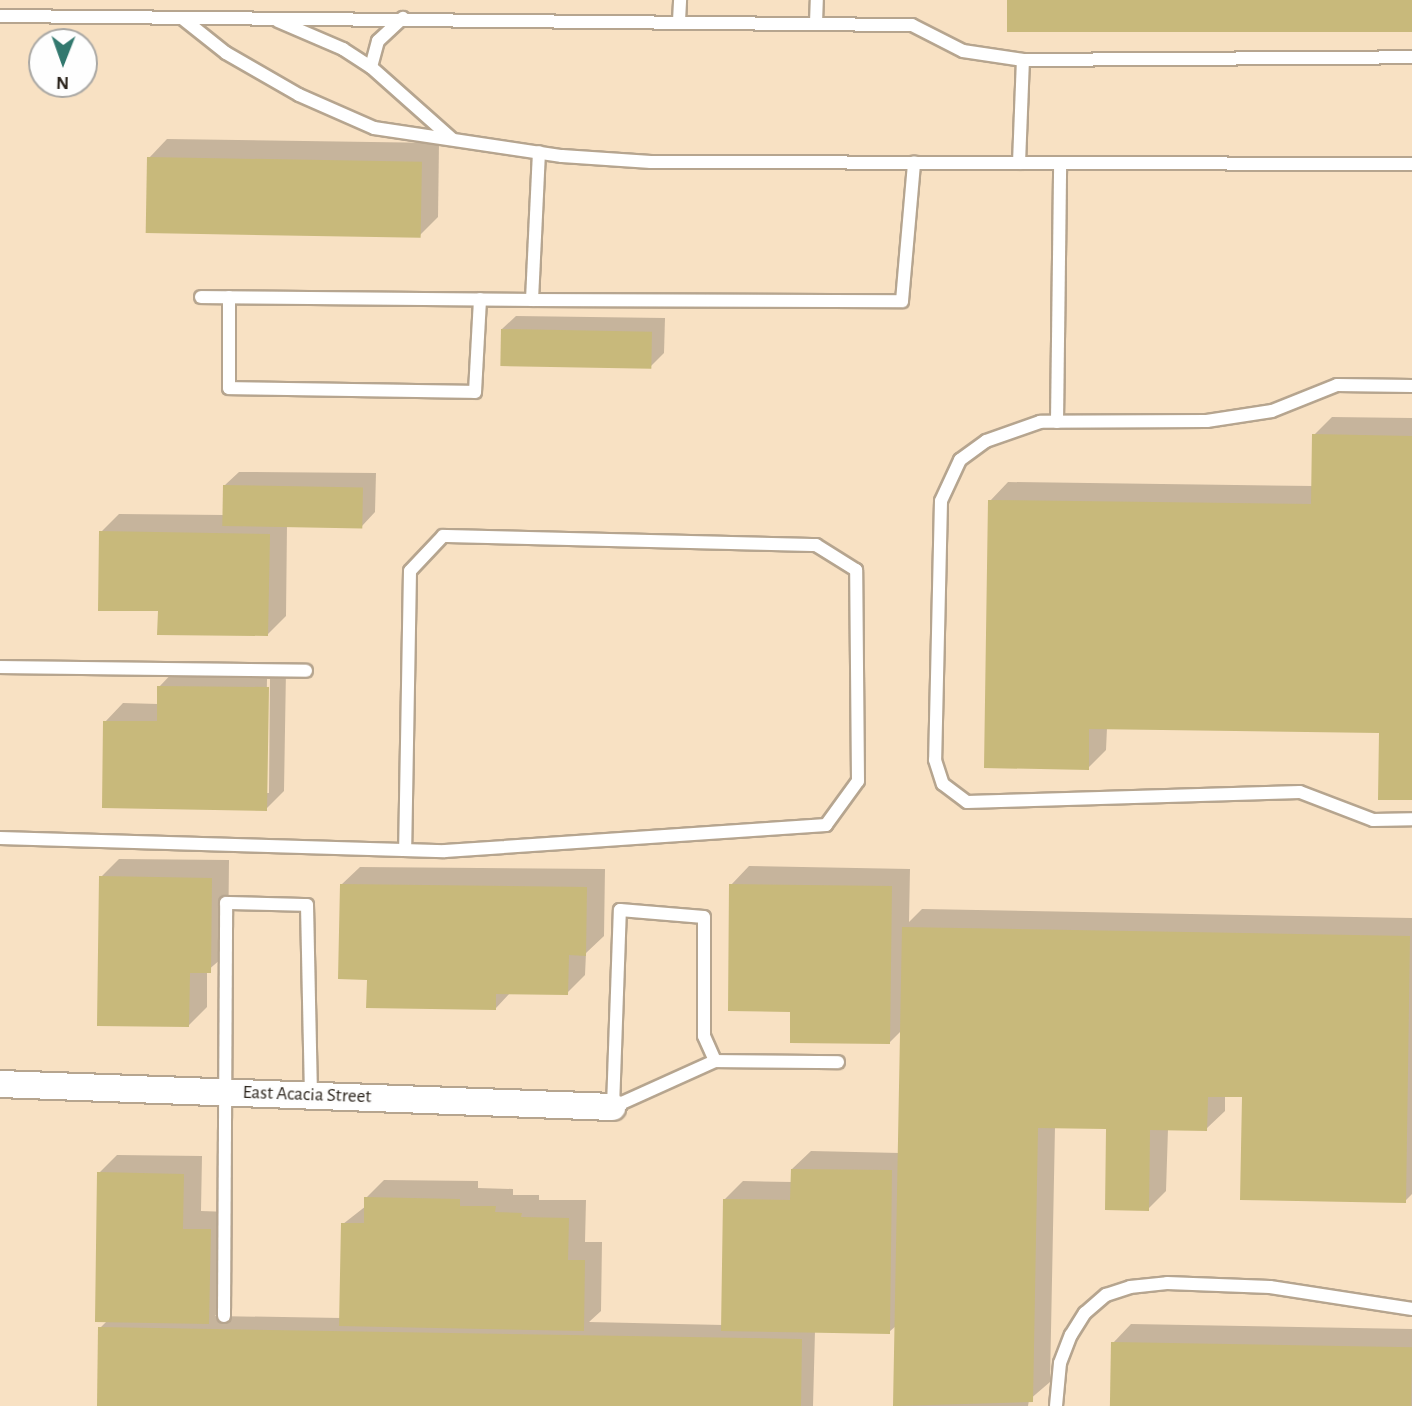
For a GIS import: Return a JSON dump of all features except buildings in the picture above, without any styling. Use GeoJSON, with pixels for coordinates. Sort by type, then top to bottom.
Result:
{"type":"FeatureCollection","features":[{"type":"Feature","properties":{"kind":"street","name":"East Acacia Street"},"geometry":{"type":"LineString","coordinates":[[0,1084],[613,1107]]}},
{"type":"Feature","properties":{"kind":"lane"},"geometry":{"type":"LineString","coordinates":[[679,21],[680,0]]}},
{"type":"Feature","properties":{"kind":"lane"},"geometry":{"type":"LineString","coordinates":[[816,23],[817,0]]}},
{"type":"Feature","properties":{"kind":"lane"},"geometry":{"type":"LineString","coordinates":[[0,16],[912,25],[963,51],[1023,60],[1412,57]]}},
{"type":"Feature","properties":{"kind":"lane"},"geometry":{"type":"LineString","coordinates":[[182,18],[226,53],[299,95],[374,128],[539,152],[651,162],[1412,164]]}},
{"type":"Feature","properties":{"kind":"lane"},"geometry":{"type":"LineString","coordinates":[[270,18],[343,49],[371,67],[453,139]]}},
{"type":"Feature","properties":{"kind":"lane"},"geometry":{"type":"LineString","coordinates":[[371,67],[378,41],[403,18]]}},
{"type":"Feature","properties":{"kind":"lane"},"geometry":{"type":"LineString","coordinates":[[1019,163],[1023,60]]}},
{"type":"Feature","properties":{"kind":"lane"},"geometry":{"type":"LineString","coordinates":[[533,300],[539,152]]}},
{"type":"Feature","properties":{"kind":"lane"},"geometry":{"type":"LineString","coordinates":[[201,297],[902,301],[914,163]]}},
{"type":"Feature","properties":{"kind":"lane"},"geometry":{"type":"LineString","coordinates":[[1057,422],[1060,163]]}},
{"type":"Feature","properties":{"kind":"lane"},"geometry":{"type":"LineString","coordinates":[[229,297],[229,388],[475,392],[480,299]]}},
{"type":"Feature","properties":{"kind":"lane"},"geometry":{"type":"LineString","coordinates":[[1412,386],[1337,385],[1272,411],[1207,421],[1040,422],[986,441],[960,460],[942,501],[935,760],[943,784],[967,802],[1300,792],[1373,820],[1412,819]]}},
{"type":"Feature","properties":{"kind":"lane"},"geometry":{"type":"LineString","coordinates":[[0,838],[405,850],[445,851],[826,825],[858,781],[856,570],[816,545],[443,536],[410,571],[405,850]]}},
{"type":"Feature","properties":{"kind":"lane"},"geometry":{"type":"LineString","coordinates":[[0,667],[306,671]]}},
{"type":"Feature","properties":{"kind":"lane"},"geometry":{"type":"LineString","coordinates":[[224,1316],[226,902],[307,905],[311,1096]]}},
{"type":"Feature","properties":{"kind":"lane"},"geometry":{"type":"LineString","coordinates":[[715,1061],[704,1036],[704,917],[620,910],[613,1107],[715,1061],[838,1062]]}},
{"type":"Feature","properties":{"kind":"lane"},"geometry":{"type":"LineString","coordinates":[[1056,1406],[1060,1363],[1071,1335],[1096,1304],[1130,1287],[1167,1283],[1270,1287],[1412,1309]]}},
{"type":"Feature","properties":{"kind":"shaded area"},"geometry":{"type":"Polygon","coordinates":[[[0,0],[1412,0],[1412,1406],[0,1406],[0,0]]]}}]}
